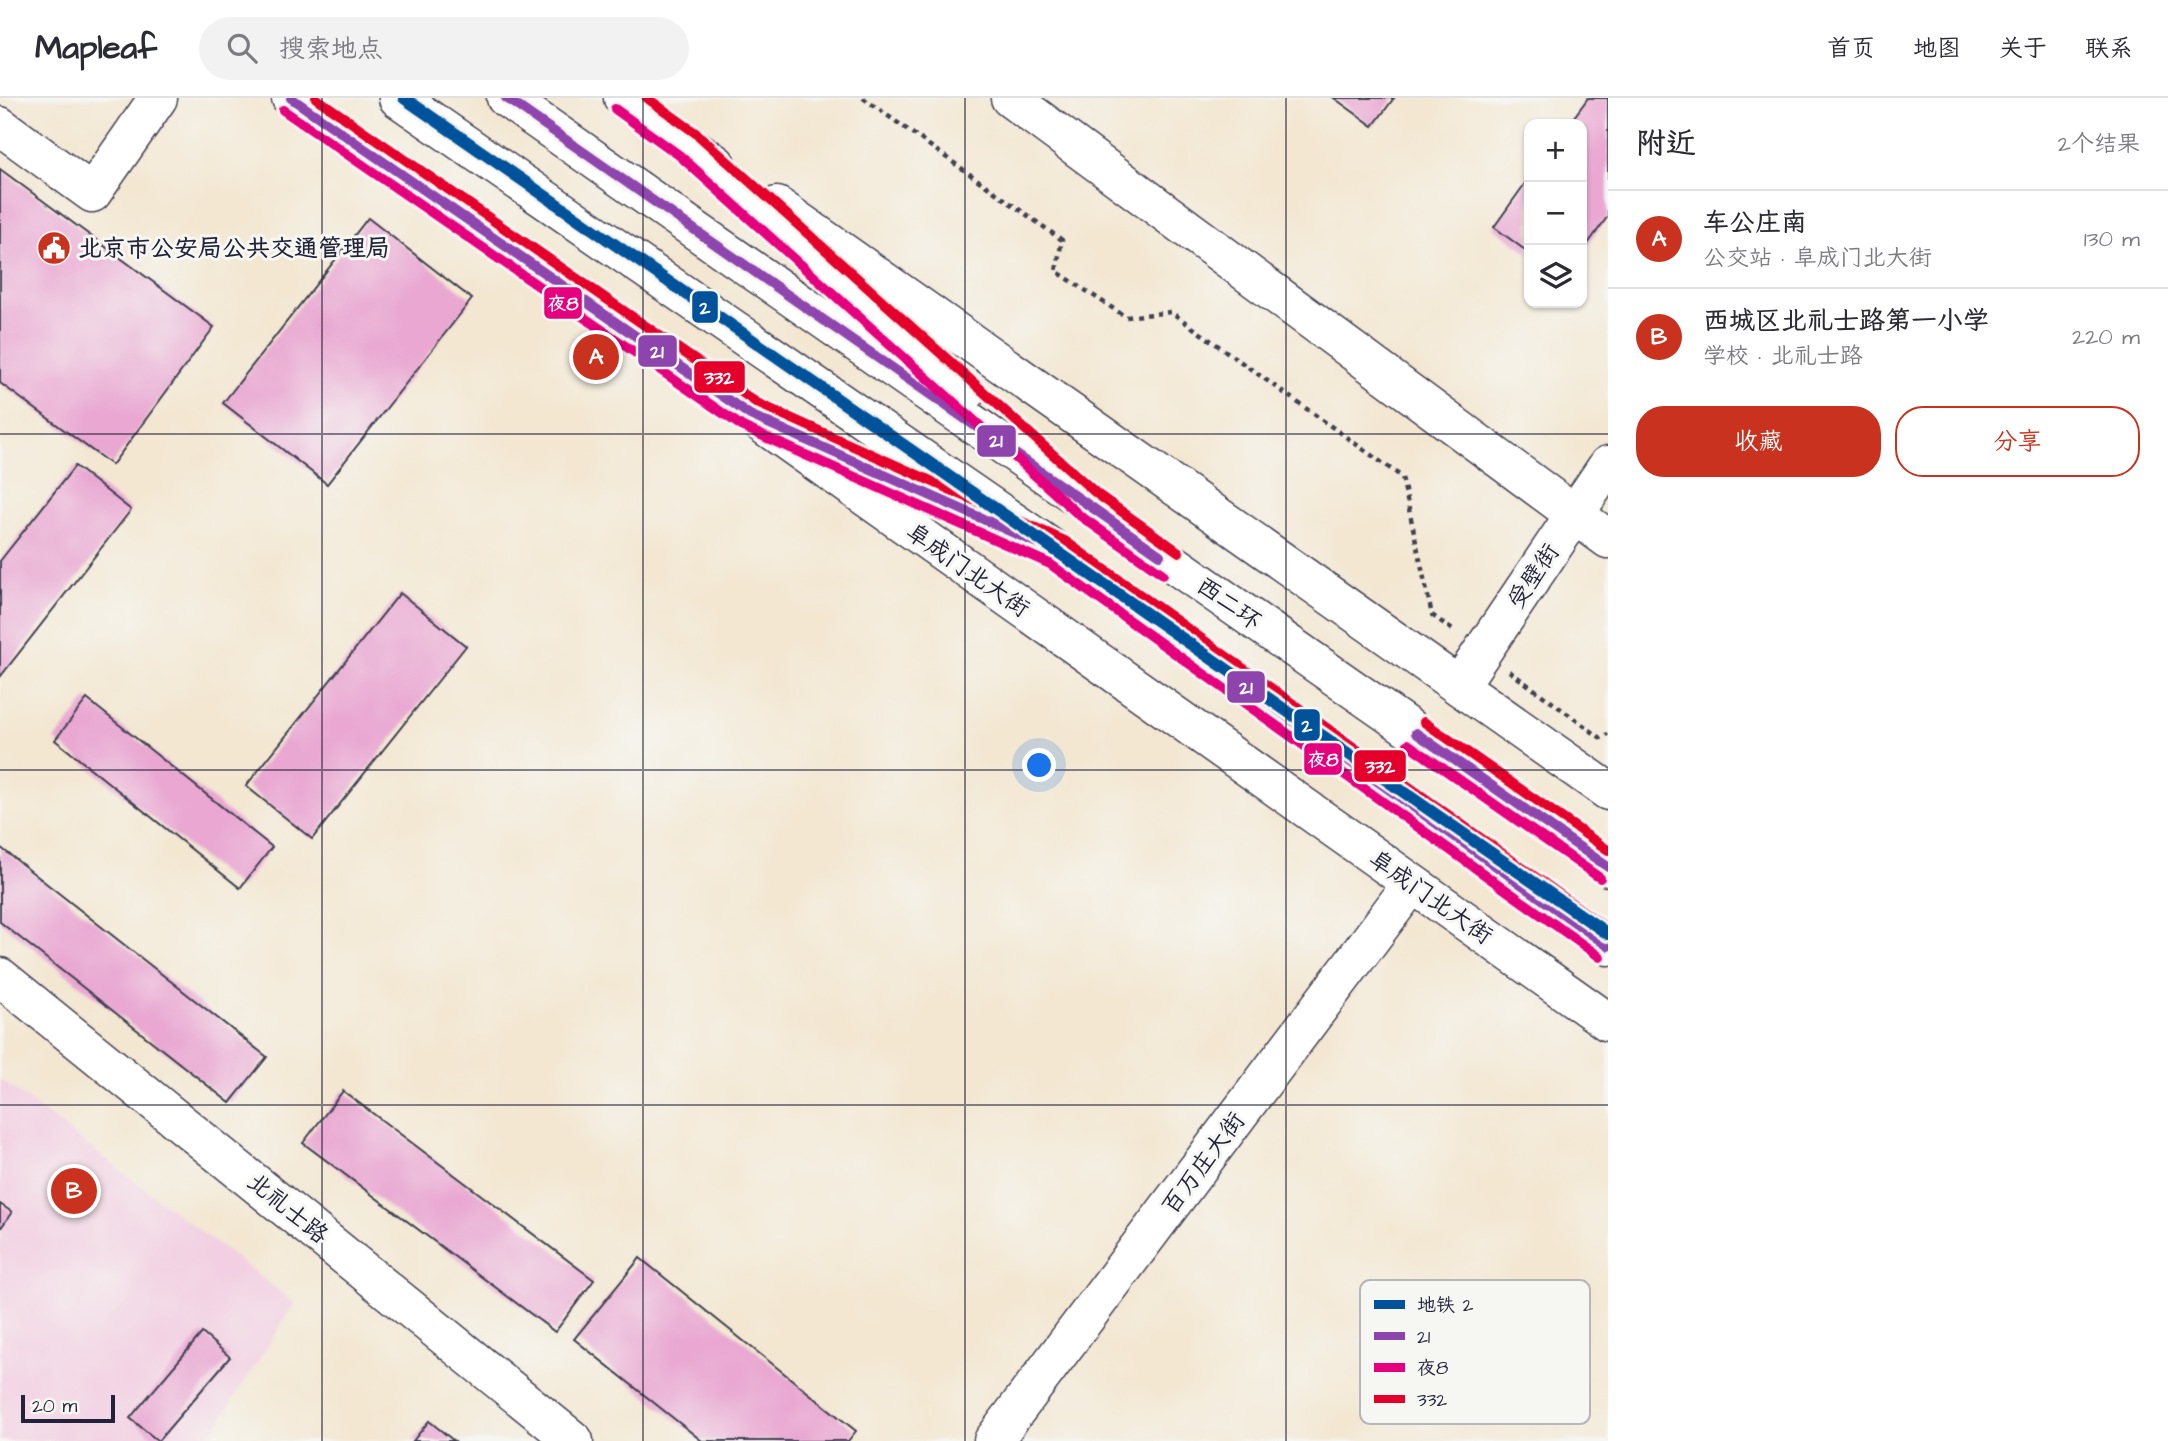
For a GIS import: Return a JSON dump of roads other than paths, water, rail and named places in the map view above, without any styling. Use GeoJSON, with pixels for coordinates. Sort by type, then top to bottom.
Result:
{"type":"FeatureCollection","features":[{"type":"Feature","properties":{"kind":"main road"},"geometry":{"type":"LineString","coordinates":[[0,126],[92,193],[158,98]]}},
{"type":"Feature","properties":{"kind":"main road","name":"阜成门北大街"},"geometry":{"type":"LineString","coordinates":[[291,98],[750,415],[1608,1022]]}},
{"type":"Feature","properties":{"kind":"main road"},"geometry":{"type":"LineString","coordinates":[[398,98],[1056,552],[1608,946]]}},
{"type":"Feature","properties":{"kind":"main road","name":"西二环"},"geometry":{"type":"LineString","coordinates":[[506,98],[1608,867]]}},
{"type":"Feature","properties":{"kind":"main road"},"geometry":{"type":"LineString","coordinates":[[623,98],[1608,791]]}},
{"type":"Feature","properties":{"kind":"main road"},"geometry":{"type":"LineString","coordinates":[[1010,98],[1608,539]]}},
{"type":"Feature","properties":{"kind":"main road"},"geometry":{"type":"LineString","coordinates":[[688,144],[1088,505]]}},
{"type":"Feature","properties":{"kind":"main road"},"geometry":{"type":"LineString","coordinates":[[750,415],[1056,552]]}},
{"type":"Feature","properties":{"kind":"main road","name":"受壁街"},"geometry":{"type":"LineString","coordinates":[[1458,686],[1608,465]]}},
{"type":"Feature","properties":{"kind":"main road","name":"百万庄大街"},"geometry":{"type":"LineString","coordinates":[[993,1441],[1412,884]]}},
{"type":"Feature","properties":{"kind":"main road","name":"北礼士路"},"geometry":{"type":"LineString","coordinates":[[0,977],[574,1441]]}},
{"type":"Feature","properties":{"kind":"metro line","name":"2"},"geometry":{"type":"LineString","coordinates":[[404,98],[1608,934]]}},
{"type":"Feature","properties":{"kind":"place","name":"北京市公安局公共交通管理局"},"geometry":{"type":"Point","coordinates":[54,248]}},
{"type":"Feature","properties":{"kind":"place","name":"车公庄南"},"geometry":{"type":"Point","coordinates":[596,357]}},
{"type":"Feature","properties":{"kind":"place","name":"西城区北礼士路第一小学"},"geometry":{"type":"Point","coordinates":[74,1191]}}]}
